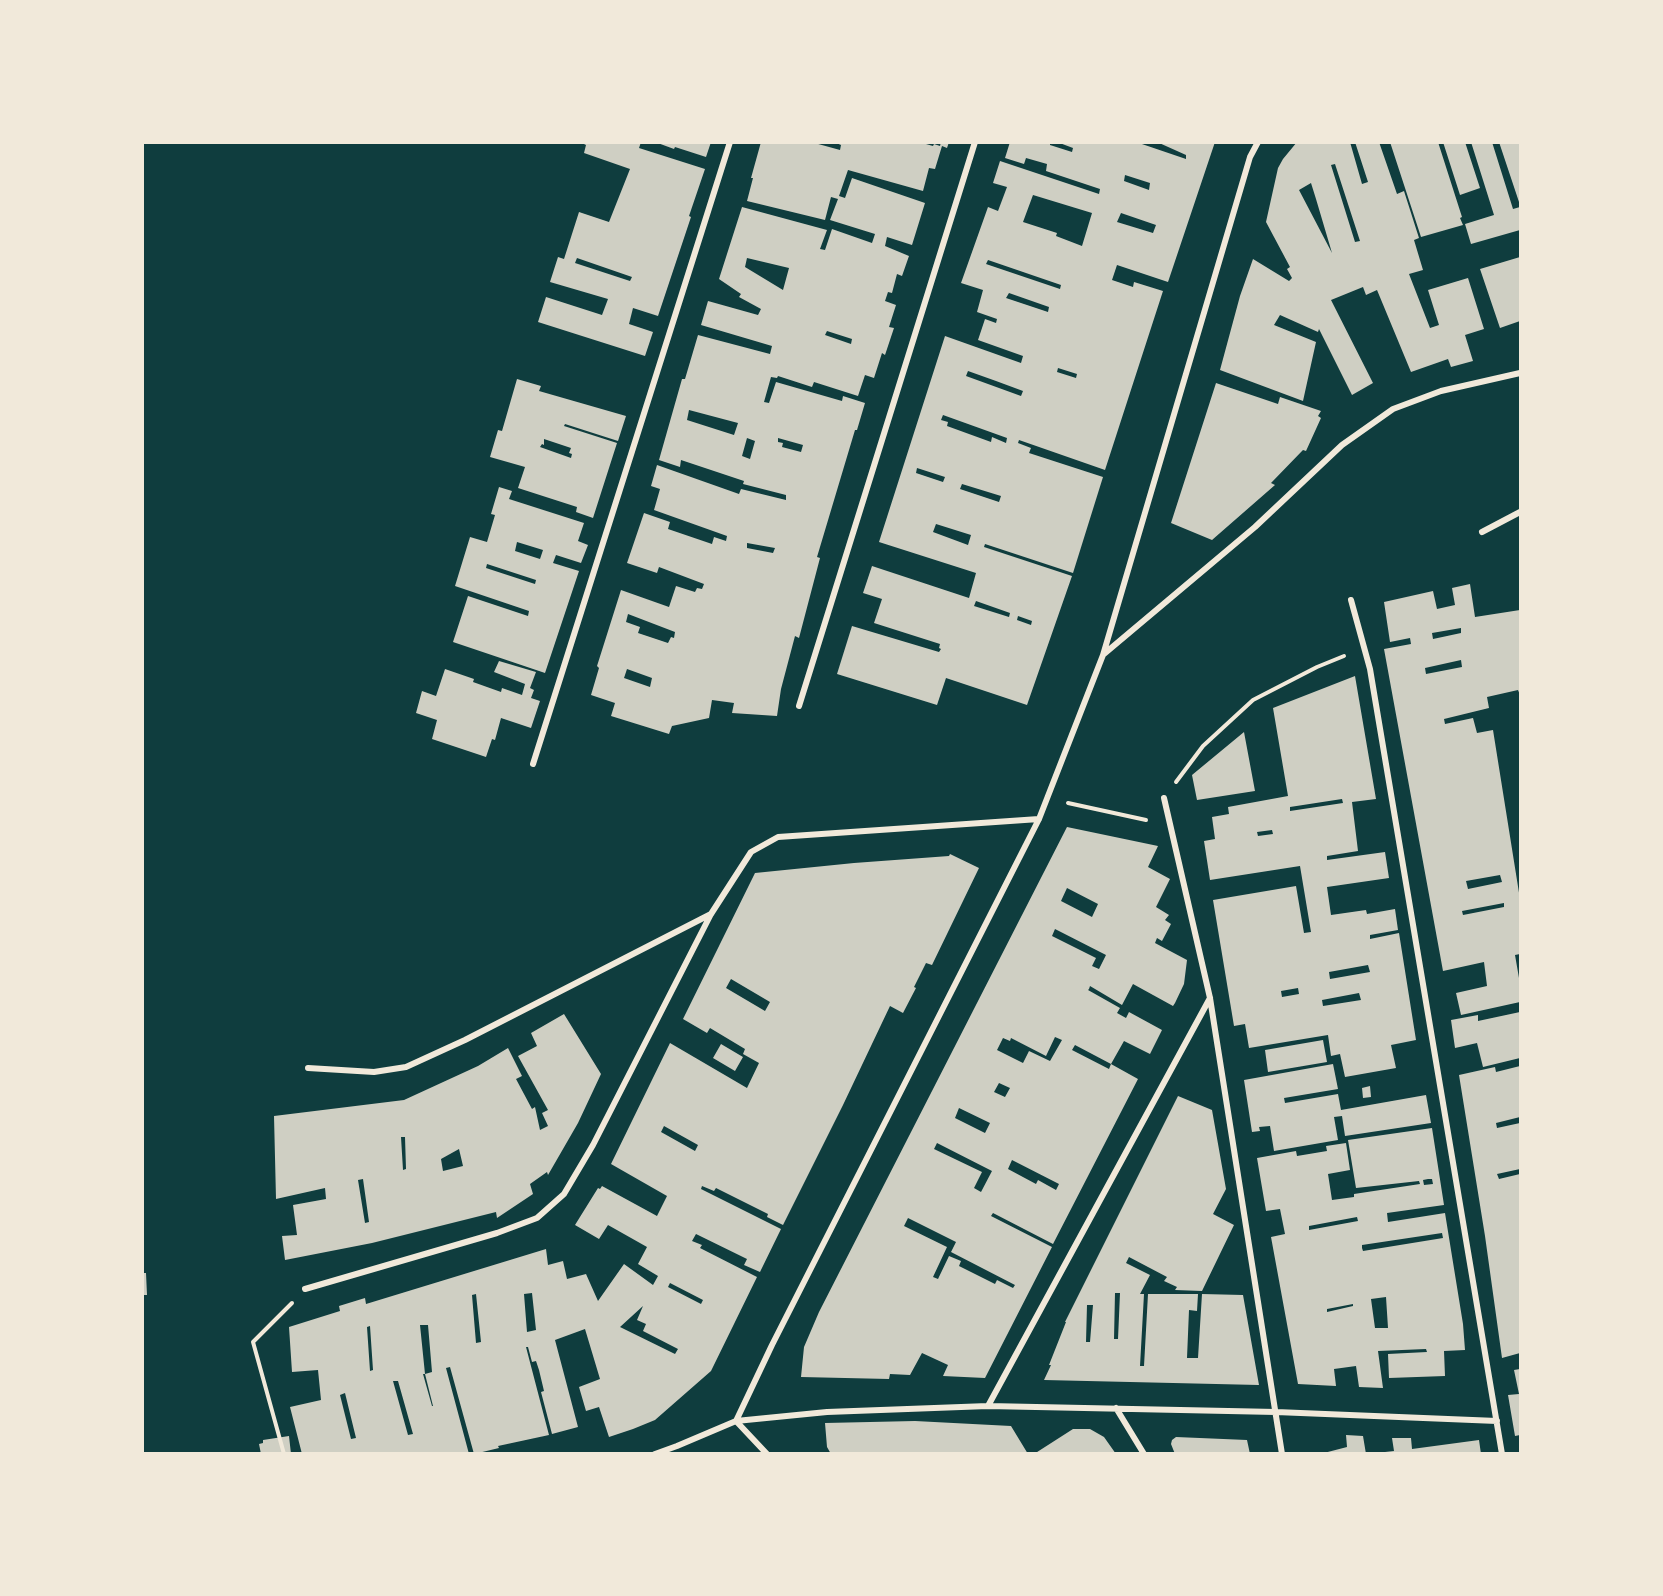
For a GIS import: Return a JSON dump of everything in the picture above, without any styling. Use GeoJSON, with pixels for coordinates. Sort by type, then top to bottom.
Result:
{"type":"FeatureCollection","features":[{"type":"Feature","properties":{"kind":"street"},"geometry":{"type":"LineString","coordinates":[[533,764],[730,142]]}},
{"type":"Feature","properties":{"kind":"street"},"geometry":{"type":"LineString","coordinates":[[799,706],[975,142]]}},
{"type":"Feature","properties":{"kind":"street"},"geometry":{"type":"LineString","coordinates":[[736,1421],[1039,819],[1103,655],[1250,157],[1258,142]]}},
{"type":"Feature","properties":{"kind":"street"},"geometry":{"type":"LineString","coordinates":[[1103,655],[1255,527],[1341,445],[1393,409],[1441,392],[1521,373]]}},
{"type":"Feature","properties":{"kind":"street"},"geometry":{"type":"LineString","coordinates":[[1482,532],[1521,512]]}},
{"type":"Feature","properties":{"kind":"street"},"geometry":{"type":"LineString","coordinates":[[1351,600],[1370,669],[1502,1454]]}},
{"type":"Feature","properties":{"kind":"street"},"geometry":{"type":"LineString","coordinates":[[1164,798],[1210,998],[1282,1454]]}},
{"type":"Feature","properties":{"kind":"street"},"geometry":{"type":"LineString","coordinates":[[305,1289],[517,1226],[537,1218],[564,1194],[593,1145],[711,914],[751,852],[778,837],[1039,819]]}},
{"type":"Feature","properties":{"kind":"street"},"geometry":{"type":"LineString","coordinates":[[308,1068],[374,1072],[406,1067],[465,1040],[711,914]]}},
{"type":"Feature","properties":{"kind":"street"},"geometry":{"type":"LineString","coordinates":[[988,1406],[1210,998]]}},
{"type":"Feature","properties":{"kind":"street"},"geometry":{"type":"LineString","coordinates":[[655,1454],[736,1421],[827,1412],[988,1406],[1276,1412],[1497,1421]]}},
{"type":"Feature","properties":{"kind":"street"},"geometry":{"type":"LineString","coordinates":[[1116,1408],[1144,1454]]}},
{"type":"Feature","properties":{"kind":"street"},"geometry":{"type":"LineString","coordinates":[[736,1421],[767,1454]]}},
{"type":"Feature","properties":{"kind":"path"},"geometry":{"type":"LineString","coordinates":[[1164,798],[1203,746],[1253,700],[1317,667],[1364,647]]}},
{"type":"Feature","properties":{"kind":"path"},"geometry":{"type":"LineString","coordinates":[[1047,799],[1170,825]]}},
{"type":"Feature","properties":{"kind":"path"},"geometry":{"type":"LineString","coordinates":[[284,1454],[253,1342],[305,1289]]}},
{"type":"Feature","properties":{"kind":"building"},"geometry":{"type":"Polygon","coordinates":[[[580,142],[641,142],[639,148],[705,169],[658,316],[633,308],[629,324],[653,332],[645,356],[538,322],[546,297],[602,315],[608,299],[550,282],[558,257],[564,259],[579,212],[609,222],[630,169],[584,153],[586,145],[580,142]],[[577,258],[575,263],[630,281],[632,277],[577,258]]]}},
{"type":"Feature","properties":{"kind":"building"},"geometry":{"type":"Polygon","coordinates":[[[655,142],[711,142],[706,157],[655,142]]]}},
{"type":"Feature","properties":{"kind":"building"},"geometry":{"type":"Polygon","coordinates":[[[761,142],[811,142],[840,150],[841,145],[834,142],[919,142],[940,146],[941,142],[949,142],[947,148],[942,146],[935,169],[929,168],[923,191],[848,170],[839,196],[845,198],[852,178],[925,203],[912,245],[887,237],[885,246],[909,256],[902,276],[897,274],[892,293],[888,292],[885,301],[896,305],[889,327],[894,328],[885,355],[882,353],[874,378],[865,375],[858,396],[814,382],[812,387],[778,376],[777,378],[771,377],[764,402],[769,403],[776,382],[842,401],[843,396],[865,403],[817,557],[820,558],[799,638],[795,636],[781,689],[777,716],[732,713],[734,703],[712,700],[709,718],[672,726],[669,734],[611,716],[615,703],[591,695],[599,668],[597,666],[621,590],[669,607],[676,586],[695,592],[697,588],[702,589],[704,584],[659,567],[657,573],[627,563],[644,513],[670,522],[668,529],[712,544],[714,537],[726,541],[727,536],[654,510],[660,489],[651,486],[657,465],[739,494],[741,489],[786,500],[786,495],[743,484],[744,481],[681,460],[680,467],[659,460],[682,379],[685,379],[698,335],[770,354],[772,346],[701,325],[708,301],[758,315],[761,309],[739,297],[741,294],[719,279],[742,207],[827,230],[820,249],[825,250],[832,229],[872,243],[875,234],[830,220],[838,199],[831,197],[825,220],[747,201],[753,178],[751,178],[761,142]],[[747,258],[745,267],[783,290],[789,268],[747,258]],[[827,331],[825,335],[851,344],[852,339],[827,331]],[[689,410],[687,420],[734,435],[738,423],[689,410]],[[747,438],[742,456],[750,459],[755,441],[747,438]],[[778,438],[778,442],[783,443],[782,447],[801,452],[803,445],[778,438]],[[747,543],[747,548],[773,553],[775,548],[747,543]],[[628,614],[626,622],[640,627],[638,633],[668,643],[671,637],[674,638],[675,632],[628,614]],[[627,669],[624,678],[650,687],[652,678],[627,669]]]}},
{"type":"Feature","properties":{"kind":"building"},"geometry":{"type":"Polygon","coordinates":[[[1010,142],[1050,142],[1050,145],[1072,152],[1073,148],[1057,142],[1136,142],[1186,159],[1186,155],[1157,142],[1215,142],[1168,282],[1117,265],[1112,280],[1133,287],[1134,282],[1163,291],[1105,470],[1019,440],[1018,443],[1031,448],[1029,453],[1103,477],[1073,573],[985,544],[984,547],[1072,576],[1027,705],[946,678],[937,705],[837,674],[852,626],[939,652],[941,649],[940,644],[874,623],[882,599],[863,593],[872,566],[969,598],[976,573],[879,542],[945,336],[1021,363],[1023,356],[978,340],[985,319],[996,323],[997,319],[977,312],[983,290],[961,283],[988,207],[998,211],[1007,187],[993,183],[1000,161],[1099,194],[1100,189],[1046,171],[1047,164],[1026,158],[1024,164],[1005,158],[1010,142]],[[1125,175],[1124,181],[1149,190],[1150,183],[1125,175]],[[1033,195],[1023,222],[1057,233],[1056,236],[1082,246],[1092,213],[1033,195]],[[1121,213],[1117,222],[1153,233],[1156,225],[1121,213]],[[988,260],[986,264],[1060,289],[1061,285],[988,260]],[[1009,293],[1006,298],[1048,312],[1049,307],[1009,293]],[[1058,368],[1057,372],[1076,378],[1077,374],[1058,368]],[[968,371],[966,376],[1021,396],[1023,391],[968,371]],[[943,415],[941,420],[948,422],[947,426],[991,442],[992,437],[1006,443],[1007,438],[943,415]],[[917,468],[916,473],[943,482],[945,477],[917,468]],[[962,484],[960,489],[999,502],[1001,496],[962,484]],[[936,524],[933,532],[968,545],[971,535],[936,524]],[[976,601],[974,606],[1009,617],[1010,613],[976,601]],[[1018,616],[1017,620],[1031,625],[1032,621],[1018,616]]]}},
{"type":"Feature","properties":{"kind":"building"},"geometry":{"type":"Polygon","coordinates":[[[1297,142],[1350,142],[1362,184],[1368,182],[1355,142],[1379,142],[1397,194],[1404,191],[1419,238],[1414,240],[1423,270],[1409,274],[1430,328],[1439,325],[1428,290],[1468,278],[1484,329],[1465,335],[1473,361],[1451,367],[1448,359],[1411,372],[1377,290],[1366,295],[1363,287],[1331,300],[1373,383],[1352,395],[1319,329],[1318,332],[1280,315],[1274,325],[1316,342],[1303,401],[1220,370],[1240,296],[1253,259],[1289,281],[1292,278],[1287,269],[1290,267],[1266,222],[1278,168],[1297,142]],[[1335,164],[1331,165],[1355,242],[1360,241],[1335,164]],[[1311,183],[1299,190],[1332,253],[1316,199],[1311,183]]]}},
{"type":"Feature","properties":{"kind":"building"},"geometry":{"type":"Polygon","coordinates":[[[1390,142],[1438,142],[1463,225],[1421,237],[1390,142]]]}},
{"type":"Feature","properties":{"kind":"building"},"geometry":{"type":"Polygon","coordinates":[[[1443,142],[1465,142],[1480,188],[1460,195],[1443,142]]]}},
{"type":"Feature","properties":{"kind":"building"},"geometry":{"type":"Polygon","coordinates":[[[1471,142],[1492,142],[1513,209],[1520,207],[1520,230],[1471,244],[1465,224],[1494,215],[1471,142]]]}},
{"type":"Feature","properties":{"kind":"building"},"geometry":{"type":"Polygon","coordinates":[[[1499,142],[1520,142],[1520,205],[1499,142]]]}},
{"type":"Feature","properties":{"kind":"building"},"geometry":{"type":"Polygon","coordinates":[[[1520,257],[1520,321],[1500,328],[1480,269],[1520,257]]]}},
{"type":"Feature","properties":{"kind":"building"},"geometry":{"type":"Polygon","coordinates":[[[517,379],[541,386],[539,391],[626,416],[618,441],[565,424],[564,426],[617,443],[593,518],[576,512],[577,507],[518,488],[525,467],[490,457],[498,430],[502,431],[517,379]],[[544,439],[544,445],[540,447],[571,458],[572,454],[569,453],[571,448],[544,439]]]}},
{"type":"Feature","properties":{"kind":"building"},"geometry":{"type":"Polygon","coordinates":[[[1216,383],[1278,404],[1280,397],[1321,411],[1318,416],[1321,418],[1306,451],[1303,450],[1271,483],[1275,485],[1212,540],[1171,523],[1216,383]]]}},
{"type":"Feature","properties":{"kind":"building"},"geometry":{"type":"Polygon","coordinates":[[[499,487],[512,491],[509,499],[584,523],[578,541],[588,545],[581,563],[556,555],[553,563],[579,571],[545,673],[453,642],[468,596],[528,616],[529,611],[455,586],[470,537],[487,542],[495,515],[491,514],[499,487]],[[517,542],[515,551],[540,559],[543,550],[517,542]],[[487,564],[486,568],[535,584],[536,580],[487,564]]]}},
{"type":"Feature","properties":{"kind":"building"},"geometry":{"type":"Polygon","coordinates":[[[1470,584],[1475,617],[1520,610],[1520,695],[1518,690],[1487,697],[1489,708],[1444,719],[1445,724],[1473,718],[1477,733],[1493,730],[1520,899],[1520,954],[1515,955],[1520,978],[1520,1002],[1461,1015],[1456,993],[1487,986],[1484,962],[1443,971],[1384,649],[1411,644],[1410,638],[1390,642],[1384,602],[1433,591],[1437,609],[1455,605],[1452,588],[1470,584]],[[1461,628],[1432,633],[1433,639],[1461,633],[1461,628]],[[1461,660],[1425,668],[1426,674],[1462,667],[1461,660]],[[1500,875],[1466,881],[1468,889],[1502,882],[1500,875]],[[1504,903],[1462,911],[1463,915],[1504,907],[1504,903]]]}},
{"type":"Feature","properties":{"kind":"building"},"geometry":{"type":"Polygon","coordinates":[[[499,661],[536,672],[530,688],[534,690],[531,698],[540,701],[531,728],[501,718],[495,740],[492,739],[486,757],[432,739],[437,720],[416,713],[422,691],[436,696],[445,669],[501,692],[502,688],[522,695],[525,684],[494,672],[499,661]]]}},
{"type":"Feature","properties":{"kind":"building"},"geometry":{"type":"Polygon","coordinates":[[[1355,676],[1376,799],[1352,802],[1358,851],[1327,856],[1327,860],[1385,852],[1389,878],[1327,887],[1331,915],[1366,910],[1367,914],[1395,909],[1398,930],[1370,935],[1370,939],[1399,933],[1416,1040],[1391,1045],[1396,1068],[1345,1077],[1340,1054],[1331,1056],[1328,1035],[1249,1048],[1245,1024],[1234,1026],[1213,900],[1296,886],[1304,933],[1311,932],[1300,866],[1210,880],[1204,841],[1215,839],[1212,817],[1229,814],[1228,807],[1288,796],[1273,708],[1355,676]],[[1342,799],[1290,807],[1290,811],[1343,803],[1342,799]],[[1272,830],[1257,832],[1258,836],[1273,834],[1272,830]],[[1368,965],[1329,972],[1330,979],[1370,972],[1368,965]],[[1298,988],[1281,991],[1282,997],[1299,994],[1298,988]],[[1359,993],[1322,1000],[1323,1006],[1361,1000],[1359,993]]]}},
{"type":"Feature","properties":{"kind":"building"},"geometry":{"type":"Polygon","coordinates":[[[1244,732],[1255,791],[1197,800],[1192,775],[1244,732]]]}},
{"type":"Feature","properties":{"kind":"building"},"geometry":{"type":"Polygon","coordinates":[[[1067,827],[1158,846],[1148,867],[1170,879],[1156,907],[1169,915],[1165,920],[1171,924],[1162,941],[1157,938],[1155,943],[1187,960],[1184,984],[1173,1006],[1133,984],[1122,1005],[1090,986],[1088,990],[1120,1008],[1117,1013],[1126,1018],[1129,1012],[1162,1030],[1150,1054],[1124,1041],[1111,1064],[1138,1079],[1053,1244],[993,1213],[991,1216],[1052,1247],[985,1378],[943,1376],[948,1365],[922,1353],[910,1375],[890,1374],[889,1379],[801,1377],[804,1347],[819,1312],[1067,827]],[[1067,888],[1061,901],[1092,917],[1098,904],[1067,888]],[[1055,929],[1052,936],[1096,958],[1092,966],[1099,969],[1106,955],[1055,929]],[[1055,1037],[1046,1056],[1011,1038],[1010,1041],[1003,1038],[997,1050],[1023,1063],[1029,1051],[1050,1061],[1062,1040],[1055,1037]],[[1075,1045],[1072,1050],[1109,1069],[1111,1064],[1075,1045]],[[999,1083],[994,1092],[1005,1097],[1010,1088],[999,1083]],[[959,1108],[955,1118],[985,1133],[990,1123],[959,1108]],[[937,1143],[934,1149],[982,1172],[974,1188],[981,1192],[992,1171],[937,1143]],[[1012,1160],[1008,1169],[1036,1184],[1038,1180],[1056,1190],[1059,1184],[1012,1160]],[[908,1218],[904,1226],[947,1247],[933,1277],[938,1279],[949,1256],[961,1261],[959,1266],[995,1284],[997,1280],[1013,1288],[1015,1285],[951,1252],[956,1242],[908,1218]]]}},
{"type":"Feature","properties":{"kind":"building"},"geometry":{"type":"Polygon","coordinates":[[[950,854],[979,868],[932,965],[926,963],[903,1013],[890,1006],[783,1225],[767,1217],[768,1214],[716,1188],[714,1191],[702,1186],[701,1189],[781,1229],[760,1272],[744,1265],[747,1259],[696,1234],[692,1241],[702,1245],[700,1248],[757,1277],[711,1371],[655,1420],[609,1437],[599,1407],[586,1411],[579,1387],[600,1379],[585,1329],[555,1340],[578,1427],[552,1434],[541,1392],[544,1391],[539,1370],[536,1361],[532,1362],[528,1347],[526,1347],[549,1435],[498,1446],[499,1448],[474,1454],[450,1367],[446,1368],[469,1454],[302,1454],[290,1407],[321,1400],[318,1370],[292,1372],[289,1327],[340,1311],[339,1306],[365,1298],[366,1304],[546,1249],[548,1265],[563,1261],[567,1279],[586,1274],[598,1301],[624,1264],[653,1285],[658,1276],[638,1264],[647,1247],[608,1225],[599,1239],[575,1225],[598,1188],[602,1186],[657,1216],[667,1196],[611,1164],[670,1043],[747,1088],[759,1063],[743,1054],[745,1049],[710,1028],[707,1033],[683,1019],[755,873],[949,856],[950,854]],[[731,979],[726,988],[765,1011],[770,1002],[731,979]],[[664,1126],[661,1132],[695,1151],[698,1145],[664,1126]],[[670,1283],[668,1287],[701,1304],[703,1300],[670,1283]],[[532,1293],[524,1294],[527,1332],[536,1330],[532,1293]],[[476,1294],[472,1295],[476,1343],[481,1342],[476,1294]],[[643,1306],[620,1327],[675,1354],[678,1349],[643,1331],[646,1324],[637,1320],[643,1306]],[[420,1325],[425,1374],[432,1372],[428,1325],[420,1325]],[[370,1326],[367,1327],[370,1371],[373,1370],[370,1326]],[[423,1374],[432,1406],[425,1374],[423,1374]],[[393,1381],[408,1435],[413,1434],[398,1381],[393,1381]],[[345,1393],[340,1395],[351,1439],[356,1438],[345,1393]]]}},
{"type":"Feature","properties":{"kind":"building"},"geometry":{"type":"Polygon","coordinates":[[[1520,1012],[1520,1058],[1483,1067],[1477,1043],[1455,1048],[1451,1020],[1478,1015],[1478,1021],[1520,1012]]]}},
{"type":"Feature","properties":{"kind":"building"},"geometry":{"type":"Polygon","coordinates":[[[564,1014],[601,1074],[578,1123],[548,1175],[547,1172],[530,1184],[533,1194],[497,1218],[496,1212],[372,1243],[285,1260],[282,1236],[297,1235],[293,1205],[326,1199],[325,1188],[276,1199],[274,1116],[404,1100],[478,1066],[508,1048],[522,1076],[516,1079],[532,1109],[535,1107],[540,1130],[548,1126],[542,1113],[548,1110],[518,1056],[537,1046],[531,1033],[564,1014]],[[401,1137],[403,1170],[406,1169],[405,1137],[401,1137]],[[459,1149],[441,1159],[443,1171],[463,1166],[459,1149]],[[363,1179],[358,1180],[365,1223],[369,1222],[363,1179]]]}},
{"type":"Feature","properties":{"kind":"building"},"geometry":{"type":"Polygon","coordinates":[[[1323,1040],[1327,1062],[1268,1072],[1265,1050],[1323,1040]]]}},
{"type":"Feature","properties":{"kind":"building"},"geometry":{"type":"Polygon","coordinates":[[[721,1044],[743,1057],[735,1071],[713,1058],[721,1044]]]}},
{"type":"Feature","properties":{"kind":"building"},"geometry":{"type":"Polygon","coordinates":[[[1333,1064],[1338,1089],[1284,1098],[1285,1103],[1338,1094],[1341,1110],[1426,1095],[1431,1123],[1345,1136],[1342,1116],[1334,1117],[1338,1140],[1274,1151],[1270,1126],[1259,1127],[1260,1131],[1252,1132],[1244,1080],[1333,1064]]]}},
{"type":"Feature","properties":{"kind":"building"},"geometry":{"type":"Polygon","coordinates":[[[1520,1066],[1520,1117],[1496,1123],[1497,1128],[1520,1123],[1520,1169],[1497,1174],[1499,1179],[1520,1174],[1520,1353],[1502,1358],[1459,1075],[1495,1067],[1496,1072],[1520,1066]]]}},
{"type":"Feature","properties":{"kind":"building"},"geometry":{"type":"Polygon","coordinates":[[[1370,1086],[1371,1097],[1363,1098],[1362,1088],[1370,1086]]]}},
{"type":"Feature","properties":{"kind":"building"},"geometry":{"type":"Polygon","coordinates":[[[1178,1096],[1212,1110],[1226,1189],[1213,1214],[1234,1225],[1202,1291],[1175,1290],[1177,1287],[1164,1281],[1167,1277],[1129,1257],[1126,1263],[1150,1275],[1140,1294],[1144,1294],[1140,1366],[1144,1366],[1148,1294],[1198,1294],[1197,1311],[1189,1310],[1187,1358],[1198,1358],[1202,1294],[1243,1295],[1259,1385],[1044,1380],[1065,1322],[1178,1096]],[[1115,1293],[1114,1339],[1118,1339],[1120,1293],[1115,1293]],[[1087,1305],[1086,1342],[1090,1342],[1093,1305],[1087,1305]]]}},
{"type":"Feature","properties":{"kind":"building"},"geometry":{"type":"Polygon","coordinates":[[[1432,1128],[1444,1205],[1387,1213],[1388,1222],[1445,1213],[1465,1350],[1444,1351],[1445,1376],[1389,1378],[1388,1354],[1427,1352],[1426,1349],[1378,1351],[1383,1388],[1359,1387],[1356,1366],[1334,1369],[1336,1386],[1298,1384],[1271,1237],[1285,1234],[1280,1209],[1266,1211],[1257,1158],[1296,1151],[1297,1156],[1327,1151],[1326,1146],[1346,1143],[1350,1170],[1328,1174],[1332,1200],[1354,1197],[1354,1194],[1420,1184],[1419,1181],[1356,1188],[1348,1140],[1432,1128]],[[1432,1179],[1423,1180],[1424,1185],[1433,1184],[1432,1179]],[[1357,1217],[1309,1226],[1309,1230],[1358,1221],[1357,1217]],[[1442,1233],[1362,1245],[1363,1251],[1443,1238],[1442,1233]],[[1386,1297],[1371,1299],[1375,1328],[1388,1328],[1386,1297]],[[1353,1304],[1327,1309],[1327,1312],[1353,1306],[1353,1304]]]}},
{"type":"Feature","properties":{"kind":"building"},"geometry":{"type":"Polygon","coordinates":[[[142,1273],[146,1273],[147,1295],[142,1295],[142,1273]]]}},
{"type":"Feature","properties":{"kind":"building"},"geometry":{"type":"Polygon","coordinates":[[[1520,1369],[1520,1435],[1515,1436],[1508,1395],[1519,1394],[1514,1370],[1520,1369]]]}},
{"type":"Feature","properties":{"kind":"building"},"geometry":{"type":"Polygon","coordinates":[[[915,1421],[1011,1426],[1028,1454],[831,1454],[827,1447],[825,1423],[915,1421]]]}},
{"type":"Feature","properties":{"kind":"building"},"geometry":{"type":"Polygon","coordinates":[[[1073,1429],[1090,1429],[1104,1437],[1116,1454],[1034,1454],[1073,1429]]]}},
{"type":"Feature","properties":{"kind":"building"},"geometry":{"type":"Polygon","coordinates":[[[1346,1435],[1363,1436],[1366,1454],[1320,1454],[1347,1447],[1346,1435]]]}},
{"type":"Feature","properties":{"kind":"building"},"geometry":{"type":"Polygon","coordinates":[[[289,1436],[291,1454],[261,1454],[259,1444],[263,1443],[263,1440],[289,1436]]]}},
{"type":"Feature","properties":{"kind":"building"},"geometry":{"type":"Polygon","coordinates":[[[1176,1437],[1247,1440],[1250,1454],[1175,1454],[1171,1444],[1176,1437]]]}},
{"type":"Feature","properties":{"kind":"building"},"geometry":{"type":"Polygon","coordinates":[[[1392,1438],[1411,1438],[1412,1449],[1479,1440],[1481,1454],[1385,1454],[1385,1452],[1394,1451],[1392,1438]]]}}]}
